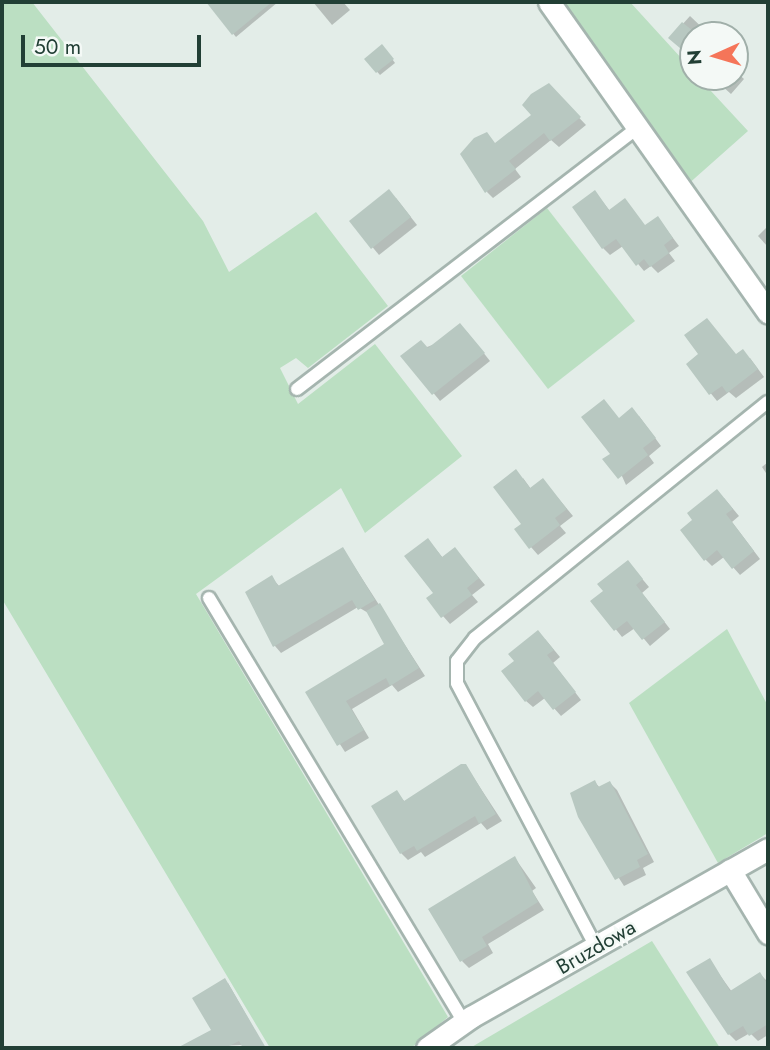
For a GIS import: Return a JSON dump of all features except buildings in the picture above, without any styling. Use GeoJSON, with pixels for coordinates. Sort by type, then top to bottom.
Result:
{"type":"FeatureCollection","features":[{"type":"Feature","properties":{"kind":"street"},"geometry":{"type":"LineString","coordinates":[[549,2],[768,312]]}},
{"type":"Feature","properties":{"kind":"street","name":"Bruzdowa"},"geometry":{"type":"LineString","coordinates":[[427,1048],[464,1022],[768,849]]}},
{"type":"Feature","properties":{"kind":"street"},"geometry":{"type":"LineString","coordinates":[[730,870],[768,933]]}},
{"type":"Feature","properties":{"kind":"lane"},"geometry":{"type":"LineString","coordinates":[[297,389],[637,128]]}},
{"type":"Feature","properties":{"kind":"lane"},"geometry":{"type":"LineString","coordinates":[[596,947],[457,683],[457,661],[475,638],[768,402]]}},
{"type":"Feature","properties":{"kind":"lane"},"geometry":{"type":"LineString","coordinates":[[209,598],[464,1022]]}},
{"type":"Feature","properties":{"kind":"green space"},"geometry":{"type":"Polygon","coordinates":[[[2,2],[32,2],[203,221],[229,272],[316,212],[388,306],[308,368],[296,358],[280,368],[298,404],[375,344],[462,456],[365,533],[341,488],[196,594],[448,1017],[411,1048],[270,1048],[2,599],[2,2]]]}},
{"type":"Feature","properties":{"kind":"green space"},"geometry":{"type":"Polygon","coordinates":[[[558,2],[630,2],[679,56],[679,91],[711,91],[748,131],[686,186],[558,2]]]}},
{"type":"Feature","properties":{"kind":"green space"},"geometry":{"type":"Polygon","coordinates":[[[547,208],[635,321],[548,389],[461,276],[547,208]]]}},
{"type":"Feature","properties":{"kind":"green space"},"geometry":{"type":"Polygon","coordinates":[[[727,629],[768,706],[768,833],[718,863],[629,703],[727,629]]]}},
{"type":"Feature","properties":{"kind":"green space"},"geometry":{"type":"Polygon","coordinates":[[[652,941],[720,1048],[470,1048],[652,941]]]}}]}
